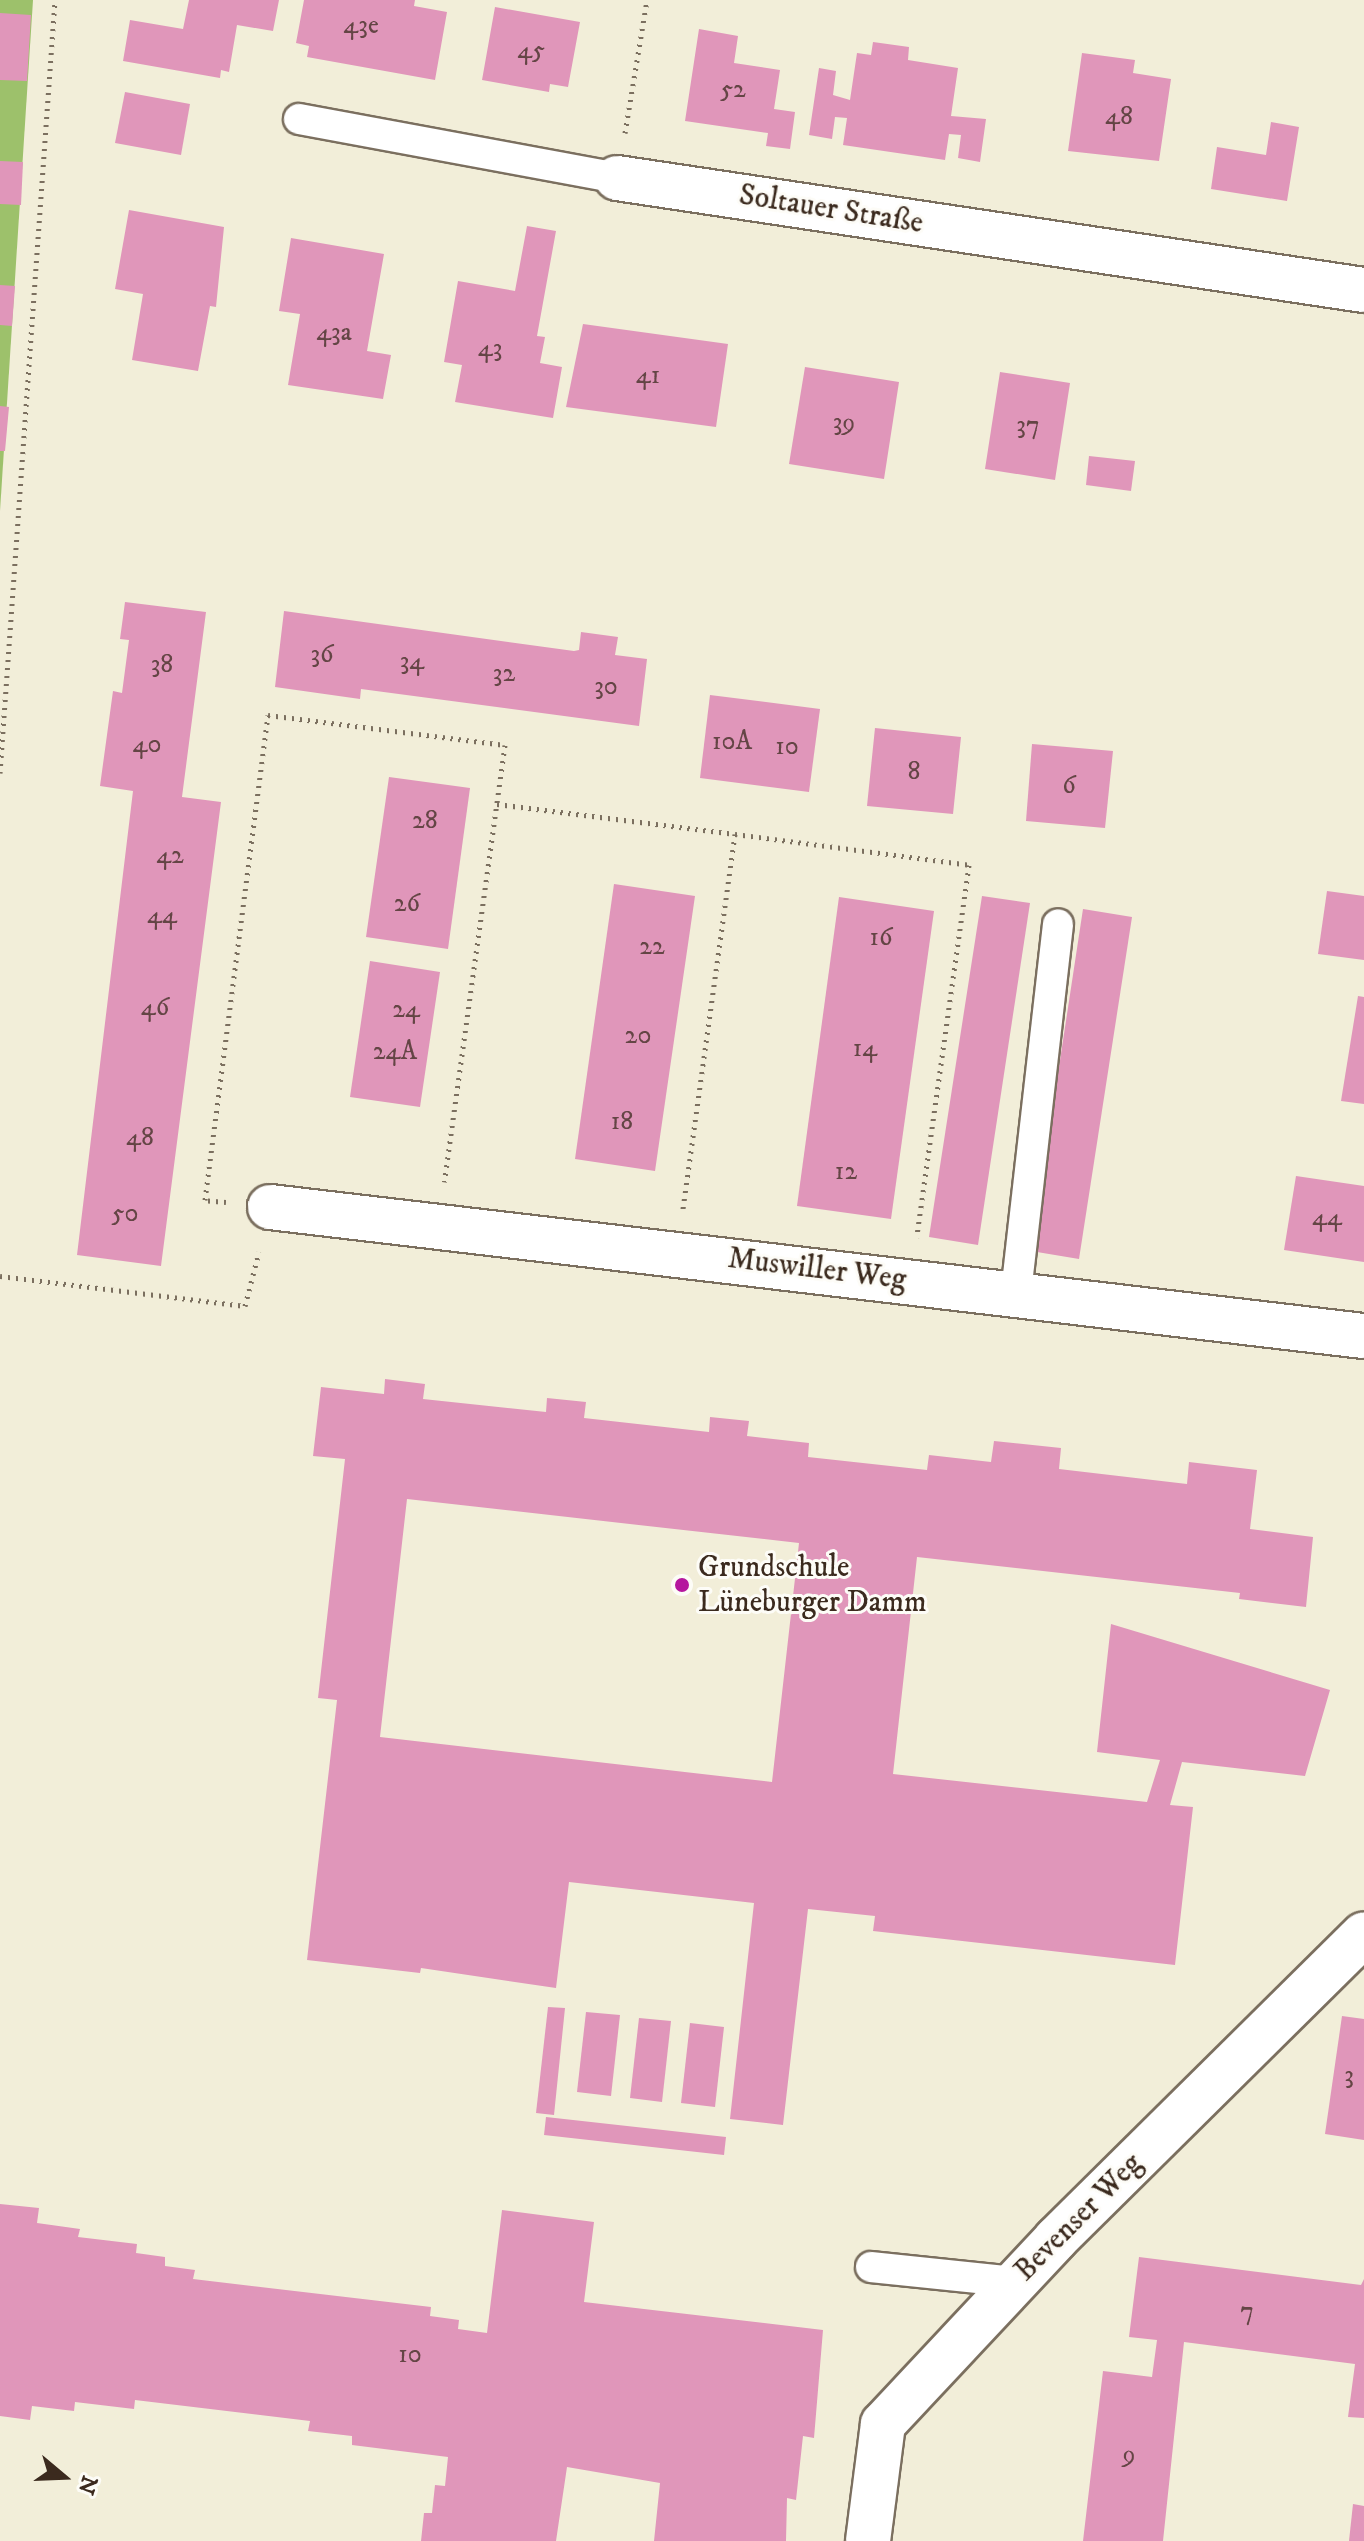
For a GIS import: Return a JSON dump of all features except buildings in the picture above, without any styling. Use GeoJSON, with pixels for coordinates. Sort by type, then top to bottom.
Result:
{"type":"FeatureCollection","features":[{"type":"Feature","properties":{"kind":"street","name":"Soltauer Straße"},"geometry":{"type":"LineString","coordinates":[[617,178],[1364,290]]}},
{"type":"Feature","properties":{"kind":"street","name":"Muswiller Weg"},"geometry":{"type":"LineString","coordinates":[[270,1207],[1364,1336]]}},
{"type":"Feature","properties":{"kind":"street","name":"Bevenser Weg"},"geometry":{"type":"LineString","coordinates":[[868,2541],[883,2424],[1016,2282],[1364,1934]]}},
{"type":"Feature","properties":{"kind":"lane","name":"Soltauer Straße"},"geometry":{"type":"LineString","coordinates":[[299,119],[617,178]]}},
{"type":"Feature","properties":{"kind":"lane"},"geometry":{"type":"LineString","coordinates":[[1016,1293],[1058,924]]}},
{"type":"Feature","properties":{"kind":"lane"},"geometry":{"type":"LineString","coordinates":[[871,2267],[1016,2282]]}},
{"type":"Feature","properties":{"kind":"path"},"geometry":{"type":"LineString","coordinates":[[0,773],[55,0]]}},
{"type":"Feature","properties":{"kind":"path"},"geometry":{"type":"LineString","coordinates":[[617,178],[647,0]]}},
{"type":"Feature","properties":{"kind":"path"},"geometry":{"type":"LineString","coordinates":[[0,1276],[245,1306],[270,1207],[205,1200],[268,715],[505,745],[438,1227]]}},
{"type":"Feature","properties":{"kind":"path"},"geometry":{"type":"LineString","coordinates":[[497,804],[969,865],[911,1281]]}},
{"type":"Feature","properties":{"kind":"path"},"geometry":{"type":"LineString","coordinates":[[676,1254],[735,834]]}},
{"type":"Feature","properties":{"kind":"green space"},"geometry":{"type":"Polygon","coordinates":[[[0,0],[33,0],[0,511],[0,0]]]}},
{"type":"Feature","properties":{"kind":"place","name":"Grundschule Lüneburger Damm"},"geometry":{"type":"Point","coordinates":[682,1585]}}]}
